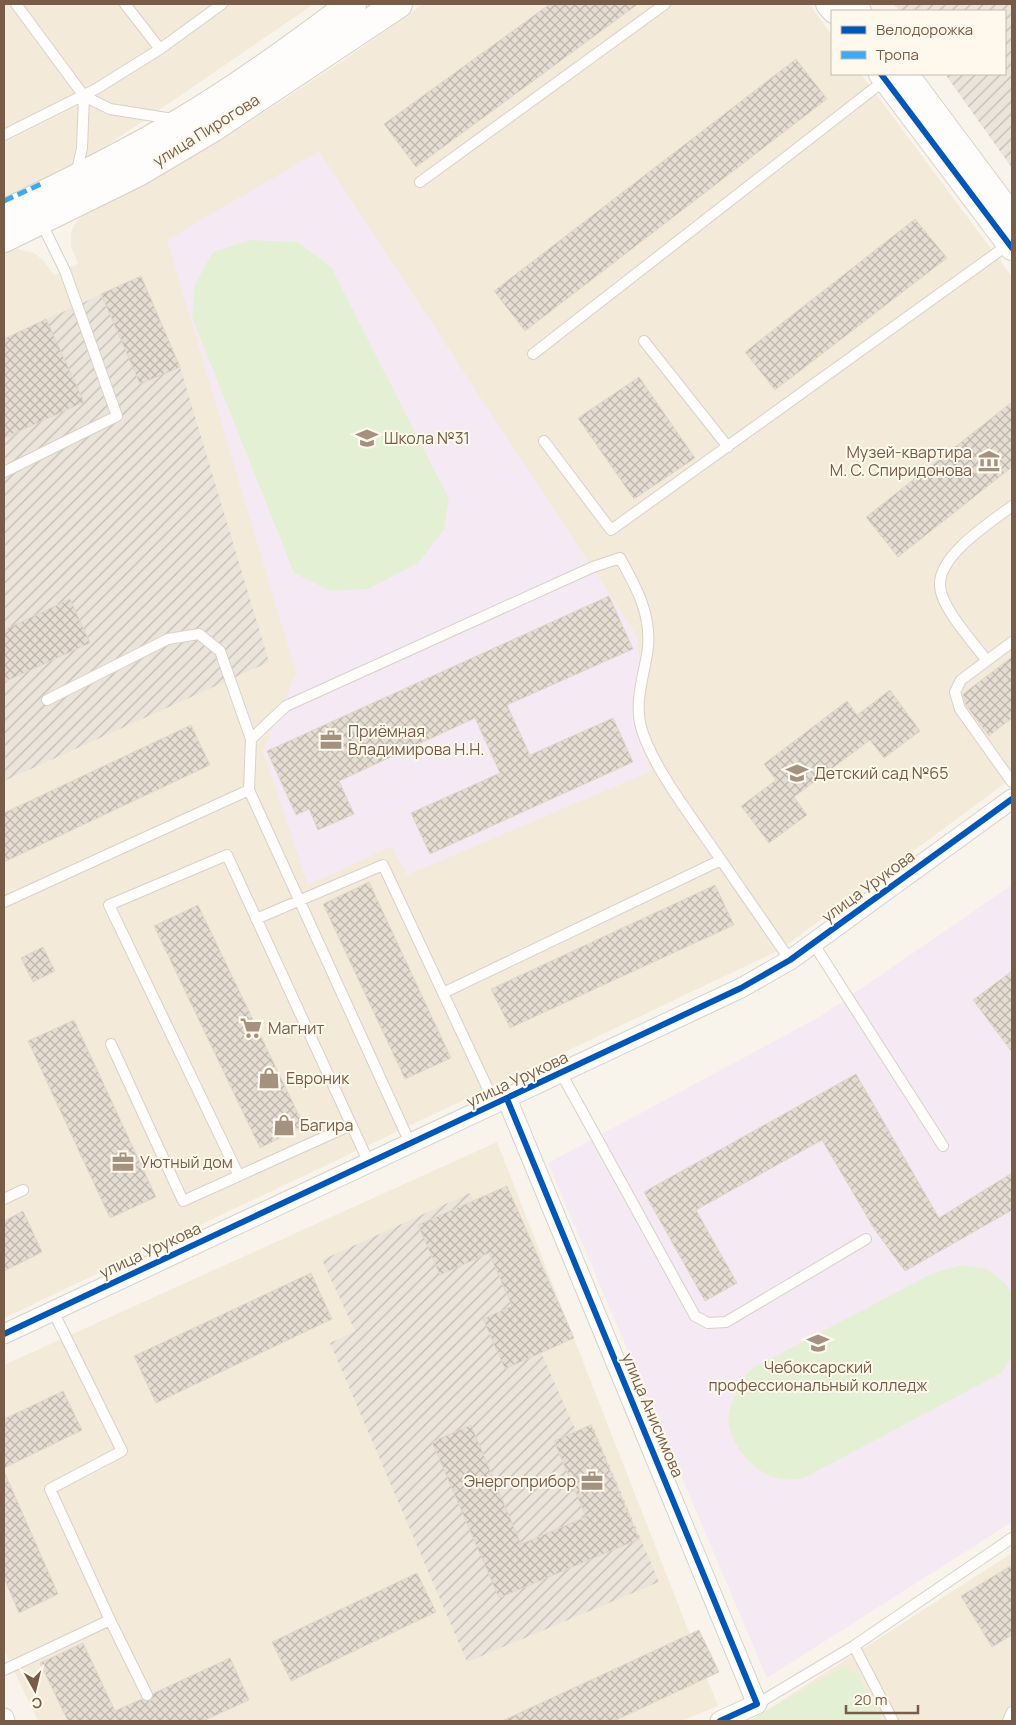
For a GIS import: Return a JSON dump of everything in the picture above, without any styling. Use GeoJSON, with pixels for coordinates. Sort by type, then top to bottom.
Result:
{"type":"FeatureCollection","features":[{"type":"Feature","properties":{"kind":"main road","name":"улица Пирогова"},"geometry":{"type":"LineString","coordinates":[[4,214],[138,172],[190,129],[352,4]]}},
{"type":"Feature","properties":{"kind":"main road","name":"улица Пирогова"},"geometry":{"type":"LineString","coordinates":[[190,129],[333,49],[398,4]]}},
{"type":"Feature","properties":{"kind":"main road","name":"улица Пирогова"},"geometry":{"type":"LineString","coordinates":[[4,238],[41,221],[80,190]]}},
{"type":"Feature","properties":{"kind":"street"},"geometry":{"type":"LineString","coordinates":[[892,75],[1012,216]]}},
{"type":"Feature","properties":{"kind":"street"},"geometry":{"type":"LineString","coordinates":[[892,75],[1011,244]]}},
{"type":"Feature","properties":{"kind":"street","name":"улица Урукова"},"geometry":{"type":"LineString","coordinates":[[4,1334],[742,988],[790,960],[1012,799]]}},
{"type":"Feature","properties":{"kind":"street","name":"улица Анисимова"},"geometry":{"type":"LineString","coordinates":[[501,1102],[757,1704]]}},
{"type":"Feature","properties":{"kind":"street"},"geometry":{"type":"LineString","coordinates":[[720,1721],[757,1704]]}},
{"type":"Feature","properties":{"kind":"lane"},"geometry":{"type":"LineString","coordinates":[[16,4],[84,96],[110,109],[190,129]]}},
{"type":"Feature","properties":{"kind":"lane"},"geometry":{"type":"LineString","coordinates":[[125,4],[160,50]]}},
{"type":"Feature","properties":{"kind":"lane"},"geometry":{"type":"LineString","coordinates":[[4,135],[84,96],[160,50],[222,4]]}},
{"type":"Feature","properties":{"kind":"lane"},"geometry":{"type":"LineString","coordinates":[[420,182],[665,4]]}},
{"type":"Feature","properties":{"kind":"lane"},"geometry":{"type":"LineString","coordinates":[[533,354],[892,75]]}},
{"type":"Feature","properties":{"kind":"lane"},"geometry":{"type":"LineString","coordinates":[[80,190],[84,96]]}},
{"type":"Feature","properties":{"kind":"lane"},"geometry":{"type":"LineString","coordinates":[[4,472],[117,416],[64,271],[41,221]]}},
{"type":"Feature","properties":{"kind":"lane"},"geometry":{"type":"LineString","coordinates":[[544,441],[611,530],[1011,244]]}},
{"type":"Feature","properties":{"kind":"lane"},"geometry":{"type":"LineString","coordinates":[[644,341],[728,448]]}},
{"type":"Feature","properties":{"kind":"lane"},"geometry":{"type":"LineString","coordinates":[[987,661],[948,607],[940,588],[941,572],[962,544],[1012,506]]}},
{"type":"Feature","properties":{"kind":"lane"},"geometry":{"type":"LineString","coordinates":[[251,739],[286,706],[593,567],[620,558],[639,592],[648,622],[648,647],[638,697],[640,723],[652,754],[721,860],[790,960]]}},
{"type":"Feature","properties":{"kind":"lane"},"geometry":{"type":"LineString","coordinates":[[47,700],[168,639],[199,634],[220,651],[251,739],[249,790],[410,1143]]}},
{"type":"Feature","properties":{"kind":"lane"},"geometry":{"type":"LineString","coordinates":[[1012,642],[961,680],[955,692],[960,709],[1012,782]]}},
{"type":"Feature","properties":{"kind":"lane"},"geometry":{"type":"LineString","coordinates":[[4,902],[249,790]]}},
{"type":"Feature","properties":{"kind":"lane"},"geometry":{"type":"LineString","coordinates":[[239,1176],[109,905],[226,855],[369,1163]]}},
{"type":"Feature","properties":{"kind":"lane"},"geometry":{"type":"LineString","coordinates":[[443,993],[721,860]]}},
{"type":"Feature","properties":{"kind":"lane"},"geometry":{"type":"LineString","coordinates":[[256,919],[383,865],[443,993],[501,1102]]}},
{"type":"Feature","properties":{"kind":"lane"},"geometry":{"type":"LineString","coordinates":[[813,943],[943,1146]]}},
{"type":"Feature","properties":{"kind":"lane"},"geometry":{"type":"LineString","coordinates":[[111,1044],[183,1201],[351,1125]]}},
{"type":"Feature","properties":{"kind":"lane"},"geometry":{"type":"LineString","coordinates":[[561,1074],[695,1316],[708,1323],[726,1322],[866,1239]]}},
{"type":"Feature","properties":{"kind":"lane"},"geometry":{"type":"LineString","coordinates":[[4,1199],[22,1190]]}},
{"type":"Feature","properties":{"kind":"lane"},"geometry":{"type":"LineString","coordinates":[[53,1311],[122,1451],[50,1489],[110,1620],[147,1695]]}},
{"type":"Feature","properties":{"kind":"lane"},"geometry":{"type":"LineString","coordinates":[[757,1704],[854,1646],[1012,1538]]}},
{"type":"Feature","properties":{"kind":"lane"},"geometry":{"type":"LineString","coordinates":[[4,1670],[110,1620]]}},
{"type":"Feature","properties":{"kind":"lane"},"geometry":{"type":"LineString","coordinates":[[854,1646],[893,1721]]}},
{"type":"Feature","properties":{"kind":"lane"},"geometry":{"type":"LineString","coordinates":[[1008,1721],[1012,1712]]}},
{"type":"Feature","properties":{"kind":"shaded area"},"geometry":{"type":"Polygon","coordinates":[[[4,4],[314,4],[42,190],[4,208],[4,4]]]}},
{"type":"Feature","properties":{"kind":"shaded area"},"geometry":{"type":"Polygon","coordinates":[[[423,4],[809,4],[831,34],[831,75],[862,75],[1012,277],[1012,778],[780,950],[4,1318],[4,252],[18,249],[34,253],[43,260],[54,275],[78,264],[71,246],[71,233],[75,223],[85,214],[157,178],[252,120],[344,60],[423,4]]]}},
{"type":"Feature","properties":{"kind":"shaded area"},"geometry":{"type":"Polygon","coordinates":[[[894,4],[1012,4],[1012,168],[946,75],[1006,75],[1006,10],[899,10],[894,4]]]}},
{"type":"Feature","properties":{"kind":"shaded area","name":"Школа №31"},"geometry":{"type":"Polygon","coordinates":[[[319,151],[637,636],[649,772],[407,875],[392,846],[308,885],[263,751],[296,673],[167,240],[319,151]]]}},
{"type":"Feature","properties":{"kind":"shaded area"},"geometry":{"type":"Polygon","coordinates":[[[141,276],[180,367],[269,662],[4,781],[4,339],[141,276]]]}},
{"type":"Feature","properties":{"kind":"shaded area","name":"Чебоксарский профессиональный колледж"},"geometry":{"type":"Polygon","coordinates":[[[1012,885],[1012,1522],[767,1678],[548,1163],[821,1016],[1012,885]]]}},
{"type":"Feature","properties":{"kind":"shaded area"},"geometry":{"type":"Polygon","coordinates":[[[497,1142],[718,1706],[681,1721],[38,1721],[4,1650],[4,1365],[497,1142]]]}},
{"type":"Feature","properties":{"kind":"shaded area"},"geometry":{"type":"Polygon","coordinates":[[[470,1193],[576,1431],[592,1424],[659,1582],[467,1662],[330,1343],[355,1331],[322,1260],[470,1193]]]}},
{"type":"Feature","properties":{"kind":"shaded area"},"geometry":{"type":"Polygon","coordinates":[[[1012,1553],[1012,1721],[750,1721],[1012,1553]]]}},
{"type":"Feature","properties":{"kind":"green space"},"geometry":{"type":"Polygon","coordinates":[[[251,240],[298,242],[331,267],[449,499],[444,530],[418,563],[368,589],[331,591],[294,573],[192,317],[195,284],[213,252],[251,240]]]}},
{"type":"Feature","properties":{"kind":"green space"},"geometry":{"type":"Polygon","coordinates":[[[962,1265],[987,1269],[1004,1282],[1012,1294],[1012,1357],[1001,1373],[804,1478],[784,1479],[772,1477],[755,1467],[748,1460],[741,1452],[732,1435],[728,1419],[735,1396],[751,1369],[933,1273],[962,1265]]]}},
{"type":"Feature","properties":{"kind":"green space"},"geometry":{"type":"Polygon","coordinates":[[[844,1667],[857,1674],[882,1721],[749,1721],[844,1667]]]}},
{"type":"Feature","properties":{"kind":"building"},"geometry":{"type":"Polygon","coordinates":[[[550,4],[638,4],[416,167],[384,124],[550,4]]]}},
{"type":"Feature","properties":{"kind":"building"},"geometry":{"type":"Polygon","coordinates":[[[796,59],[827,99],[525,331],[494,291],[796,59]]]}},
{"type":"Feature","properties":{"kind":"building"},"geometry":{"type":"Polygon","coordinates":[[[915,219],[947,258],[775,390],[745,352],[915,219]]]}},
{"type":"Feature","properties":{"kind":"building"},"geometry":{"type":"Polygon","coordinates":[[[141,276],[180,367],[140,384],[101,294],[141,276]]]}},
{"type":"Feature","properties":{"kind":"building"},"geometry":{"type":"Polygon","coordinates":[[[46,319],[84,402],[4,438],[4,339],[46,319]]]}},
{"type":"Feature","properties":{"kind":"building"},"geometry":{"type":"Polygon","coordinates":[[[639,377],[695,458],[634,499],[578,418],[639,377]]]}},
{"type":"Feature","properties":{"kind":"building"},"geometry":{"type":"Polygon","coordinates":[[[1012,402],[1012,467],[898,557],[866,517],[1012,402]]]}},
{"type":"Feature","properties":{"kind":"building"},"geometry":{"type":"Polygon","coordinates":[[[609,596],[633,649],[507,705],[530,755],[613,718],[633,762],[430,854],[411,813],[500,773],[475,718],[339,781],[354,814],[318,830],[309,809],[296,815],[267,751],[609,596]]]}},
{"type":"Feature","properties":{"kind":"building"},"geometry":{"type":"Polygon","coordinates":[[[70,599],[90,643],[4,682],[4,630],[70,599]]]}},
{"type":"Feature","properties":{"kind":"building"},"geometry":{"type":"Polygon","coordinates":[[[1012,657],[1012,718],[989,736],[966,705],[963,694],[1012,657]]]}},
{"type":"Feature","properties":{"kind":"building"},"geometry":{"type":"Polygon","coordinates":[[[890,690],[920,731],[884,758],[870,740],[794,797],[807,815],[769,843],[741,806],[776,780],[764,764],[847,701],[857,715],[890,690]]]}},
{"type":"Feature","properties":{"kind":"building"},"geometry":{"type":"Polygon","coordinates":[[[191,725],[210,765],[4,862],[4,813],[191,725]]]}},
{"type":"Feature","properties":{"kind":"building"},"geometry":{"type":"Polygon","coordinates":[[[369,882],[451,1058],[405,1079],[323,904],[369,882]]]}},
{"type":"Feature","properties":{"kind":"building"},"geometry":{"type":"Polygon","coordinates":[[[715,885],[734,925],[510,1028],[491,989],[715,885]]]}},
{"type":"Feature","properties":{"kind":"building"},"geometry":{"type":"Polygon","coordinates":[[[198,905],[304,1126],[260,1148],[154,926],[198,905]]]}},
{"type":"Feature","properties":{"kind":"building"},"geometry":{"type":"Polygon","coordinates":[[[43,947],[55,971],[33,982],[21,958],[43,947]]]}},
{"type":"Feature","properties":{"kind":"building"},"geometry":{"type":"Polygon","coordinates":[[[1012,971],[1012,1052],[973,1000],[1012,971]]]}},
{"type":"Feature","properties":{"kind":"building"},"geometry":{"type":"Polygon","coordinates":[[[74,1020],[156,1197],[110,1218],[28,1041],[74,1020]]]}},
{"type":"Feature","properties":{"kind":"building"},"geometry":{"type":"Polygon","coordinates":[[[856,1074],[939,1218],[1012,1173],[1012,1210],[905,1271],[875,1230],[822,1140],[696,1210],[737,1283],[705,1301],[644,1192],[856,1074]]]}},
{"type":"Feature","properties":{"kind":"building"},"geometry":{"type":"Polygon","coordinates":[[[507,1186],[574,1338],[505,1369],[483,1319],[512,1306],[489,1253],[440,1275],[418,1225],[507,1186]]]}},
{"type":"Feature","properties":{"kind":"building"},"geometry":{"type":"Polygon","coordinates":[[[23,1211],[42,1252],[4,1271],[4,1221],[23,1211]]]}},
{"type":"Feature","properties":{"kind":"building"},"geometry":{"type":"Polygon","coordinates":[[[311,1273],[332,1319],[156,1403],[134,1356],[311,1273]]]}},
{"type":"Feature","properties":{"kind":"building"},"geometry":{"type":"Polygon","coordinates":[[[63,1391],[82,1430],[4,1468],[4,1419],[63,1391]]]}},
{"type":"Feature","properties":{"kind":"building"},"geometry":{"type":"Polygon","coordinates":[[[471,1425],[521,1544],[586,1517],[554,1441],[591,1425],[639,1539],[499,1598],[432,1442],[471,1425]]]}},
{"type":"Feature","properties":{"kind":"building"},"geometry":{"type":"Polygon","coordinates":[[[4,1471],[58,1594],[19,1613],[4,1578],[4,1471]]]}},
{"type":"Feature","properties":{"kind":"building"},"geometry":{"type":"Polygon","coordinates":[[[1012,1565],[1012,1635],[992,1647],[961,1596],[1012,1565]]]}},
{"type":"Feature","properties":{"kind":"building"},"geometry":{"type":"Polygon","coordinates":[[[417,1573],[436,1612],[291,1681],[272,1642],[417,1573]]]}},
{"type":"Feature","properties":{"kind":"building"},"geometry":{"type":"Polygon","coordinates":[[[699,1630],[719,1672],[614,1721],[502,1721],[699,1630]]]}},
{"type":"Feature","properties":{"kind":"building"},"geometry":{"type":"Polygon","coordinates":[[[83,1643],[115,1711],[142,1699],[150,1701],[154,1693],[230,1658],[249,1700],[203,1721],[68,1721],[40,1663],[83,1643]]]}},
{"type":"Feature","properties":{"kind":"marked path"},"geometry":{"type":"LineString","coordinates":[[4,201],[41,184]]}},
{"type":"Feature","properties":{"kind":"cycle path"},"geometry":{"type":"LineString","coordinates":[[882,75],[1012,248]]}},
{"type":"Feature","properties":{"kind":"cycle path"},"geometry":{"type":"LineString","coordinates":[[4,1334],[741,988],[790,960],[1012,799]]}},
{"type":"Feature","properties":{"kind":"cycle path"},"geometry":{"type":"LineString","coordinates":[[507,1099],[757,1704],[720,1721]]}},
{"type":"Feature","properties":{"kind":"place","name":"Школа №31"},"geometry":{"type":"Point","coordinates":[367,438]}},
{"type":"Feature","properties":{"kind":"place","name":"Музей-квартира М. С. Спиридонова"},"geometry":{"type":"Point","coordinates":[989,461]}},
{"type":"Feature","properties":{"kind":"place","name":"Приёмная Владимирова Н.Н."},"geometry":{"type":"Point","coordinates":[331,740]}},
{"type":"Feature","properties":{"kind":"place","name":"Детский сад №65"},"geometry":{"type":"Point","coordinates":[797,773]}},
{"type":"Feature","properties":{"kind":"place","name":"Магнит"},"geometry":{"type":"Point","coordinates":[251,1028]}},
{"type":"Feature","properties":{"kind":"place","name":"Евроник"},"geometry":{"type":"Point","coordinates":[269,1078]}},
{"type":"Feature","properties":{"kind":"place","name":"Багира"},"geometry":{"type":"Point","coordinates":[284,1125]}},
{"type":"Feature","properties":{"kind":"place","name":"Уютный дом"},"geometry":{"type":"Point","coordinates":[123,1162]}},
{"type":"Feature","properties":{"kind":"place","name":"Чебоксарский профессиональный колледж"},"geometry":{"type":"Point","coordinates":[818,1343]}},
{"type":"Feature","properties":{"kind":"place","name":"Энергоприбор"},"geometry":{"type":"Point","coordinates":[592,1481]}}]}
